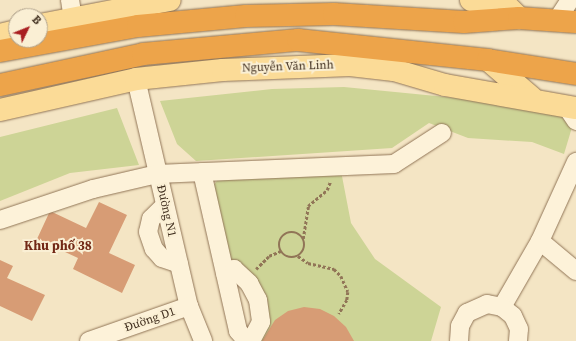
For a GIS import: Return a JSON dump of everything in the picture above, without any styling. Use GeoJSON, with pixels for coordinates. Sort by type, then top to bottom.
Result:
{"type":"FeatureCollection","features":[{"type":"Feature","properties":{"kind":"highway"},"geometry":{"type":"LineString","coordinates":[[0,51],[138,26],[246,16],[334,14],[464,22],[510,7],[570,18]]}},
{"type":"Feature","properties":{"kind":"highway","name":"Nguyễn Văn Linh"},"geometry":{"type":"LineString","coordinates":[[0,85],[143,54],[298,40],[488,60],[576,74]]}},
{"type":"Feature","properties":{"kind":"main road"},"geometry":{"type":"LineString","coordinates":[[48,21],[72,9],[170,0]]}},
{"type":"Feature","properties":{"kind":"main road"},"geometry":{"type":"LineString","coordinates":[[471,0],[510,7]]}},
{"type":"Feature","properties":{"kind":"main road"},"geometry":{"type":"LineString","coordinates":[[488,60],[511,82],[535,100]]}},
{"type":"Feature","properties":{"kind":"main road","name":"Nguyễn Văn Linh"},"geometry":{"type":"LineString","coordinates":[[0,110],[136,79],[223,70],[350,65],[394,70],[445,85],[574,107]]}},
{"type":"Feature","properties":{"kind":"main road","name":"Nguyễn Văn Linh"},"geometry":{"type":"LineString","coordinates":[[394,70],[413,65],[511,82],[574,107]]}},
{"type":"Feature","properties":{"kind":"street","name":"Đường N1"},"geometry":{"type":"LineString","coordinates":[[136,79],[164,206],[189,306],[203,341]]}},
{"type":"Feature","properties":{"kind":"street"},"geometry":{"type":"LineString","coordinates":[[0,220],[93,189],[157,174],[394,164],[442,133]]}},
{"type":"Feature","properties":{"kind":"street"},"geometry":{"type":"LineString","coordinates":[[502,307],[540,241],[576,162]]}},
{"type":"Feature","properties":{"kind":"street"},"geometry":{"type":"LineString","coordinates":[[202,172],[238,331],[247,341]]}},
{"type":"Feature","properties":{"kind":"street"},"geometry":{"type":"LineString","coordinates":[[540,241],[576,271]]}},
{"type":"Feature","properties":{"kind":"street"},"geometry":{"type":"LineString","coordinates":[[225,273],[234,269],[250,286],[258,300],[261,322],[251,341]]}},
{"type":"Feature","properties":{"kind":"street"},"geometry":{"type":"LineString","coordinates":[[459,341],[460,326],[467,313],[480,305],[502,307],[516,322],[518,341]]}},
{"type":"Feature","properties":{"kind":"street","name":"Đường D1"},"geometry":{"type":"LineString","coordinates":[[89,341],[189,306]]}},
{"type":"Feature","properties":{"kind":"path"},"geometry":{"type":"LineString","coordinates":[[298,256],[305,247],[303,239],[308,206],[327,190],[330,166]]}},
{"type":"Feature","properties":{"kind":"path"},"geometry":{"type":"LineString","coordinates":[[303,239],[298,233],[286,234],[280,239],[281,251],[288,257],[298,256],[308,263],[334,268],[341,276],[348,292],[347,300],[339,314]]}},
{"type":"Feature","properties":{"kind":"path"},"geometry":{"type":"LineString","coordinates":[[250,286],[261,263],[281,251]]}},
{"type":"Feature","properties":{"kind":"green space"},"geometry":{"type":"Polygon","coordinates":[[[344,87],[518,104],[576,114],[564,154],[532,142],[468,138],[429,123],[392,148],[196,161],[177,144],[160,101],[272,89],[344,87]]]}},
{"type":"Feature","properties":{"kind":"green space"},"geometry":{"type":"Polygon","coordinates":[[[117,108],[139,165],[70,173],[0,201],[0,137],[117,108]]]}},
{"type":"Feature","properties":{"kind":"green space"},"geometry":{"type":"Polygon","coordinates":[[[341,171],[351,223],[375,259],[441,307],[431,341],[260,341],[251,276],[231,260],[211,188],[221,176],[341,171]]]}},
{"type":"Feature","properties":{"kind":"building"},"geometry":{"type":"Polygon","coordinates":[[[99,202],[127,215],[109,253],[135,265],[122,293],[73,269],[78,258],[37,239],[50,211],[86,228],[99,202]]]}},
{"type":"Feature","properties":{"kind":"building"},"geometry":{"type":"Polygon","coordinates":[[[0,260],[13,266],[7,278],[45,295],[32,321],[0,306],[0,260]]]}},
{"type":"Feature","properties":{"kind":"building"},"geometry":{"type":"Polygon","coordinates":[[[304,307],[320,309],[334,316],[346,327],[354,341],[262,341],[275,320],[288,311],[304,307]]]}},
{"type":"Feature","properties":{"kind":"district","name":"Khu phố 38"},"geometry":{"type":"Point","coordinates":[58,246]}}]}
